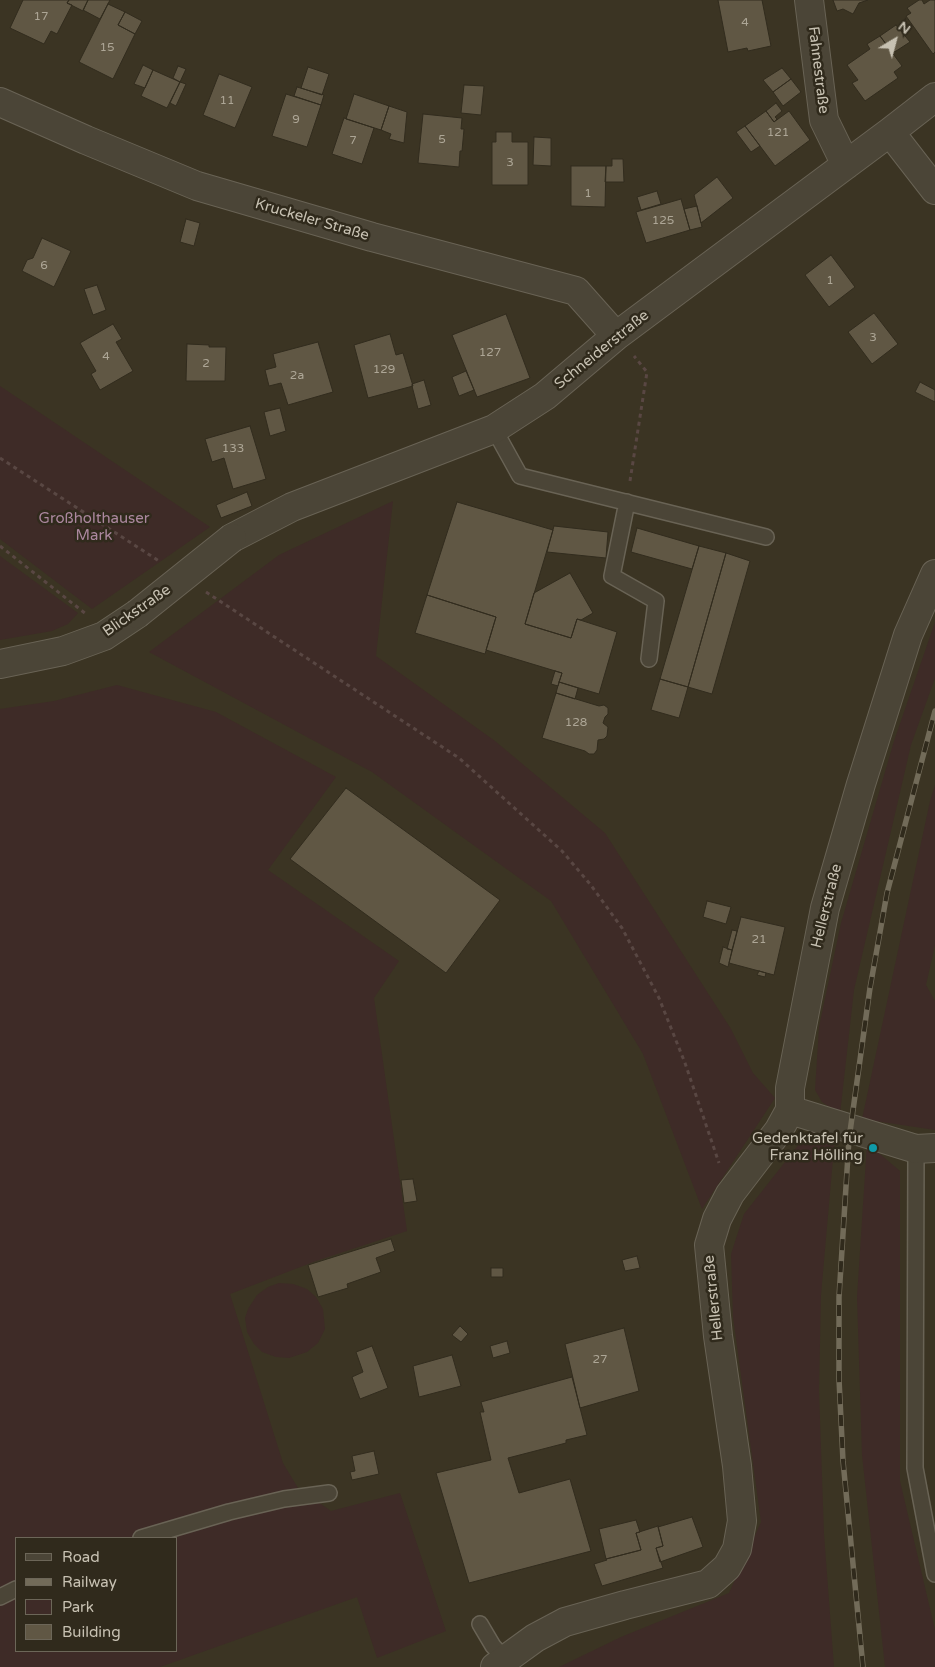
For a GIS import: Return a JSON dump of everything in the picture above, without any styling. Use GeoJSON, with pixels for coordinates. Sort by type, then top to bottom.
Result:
{"type":"FeatureCollection","features":[{"type":"Feature","properties":{"kind":"street","name":"Fahnestraße"},"geometry":{"type":"LineString","coordinates":[[809,0],[824,120],[846,165]]}},
{"type":"Feature","properties":{"kind":"street","name":"Schneiderstraße"},"geometry":{"type":"LineString","coordinates":[[232,538],[292,507],[494,429],[546,396],[616,336],[935,97]]}},
{"type":"Feature","properties":{"kind":"street","name":"Kruckeler Straße"},"geometry":{"type":"LineString","coordinates":[[0,102],[197,186],[372,237],[576,291],[616,336]]}},
{"type":"Feature","properties":{"kind":"street"},"geometry":{"type":"LineString","coordinates":[[890,132],[935,190]]}},
{"type":"Feature","properties":{"kind":"street","name":"Blickstraße"},"geometry":{"type":"LineString","coordinates":[[0,664],[63,651],[104,636],[137,614],[232,538]]}},
{"type":"Feature","properties":{"kind":"street","name":"Hellerstraße"},"geometry":{"type":"LineString","coordinates":[[500,1663],[535,1638],[565,1622],[708,1584],[727,1567],[737,1549],[742,1521],[718,1336],[709,1245],[717,1219],[730,1194],[779,1130],[790,1110],[790,1088],[799,1035],[825,908],[860,784],[908,635],[935,574]]}},
{"type":"Feature","properties":{"kind":"street"},"geometry":{"type":"LineString","coordinates":[[790,1110],[925,1148]]}},
{"type":"Feature","properties":{"kind":"lane"},"geometry":{"type":"LineString","coordinates":[[494,429],[520,476],[766,537]]}},
{"type":"Feature","properties":{"kind":"lane"},"geometry":{"type":"LineString","coordinates":[[627,502],[612,576],[656,601],[649,659]]}},
{"type":"Feature","properties":{"kind":"lane"},"geometry":{"type":"LineString","coordinates":[[925,1148],[915,1468],[935,1574]]}},
{"type":"Feature","properties":{"kind":"lane"},"geometry":{"type":"LineString","coordinates":[[144,1537],[230,1512],[284,1499],[329,1493]]}},
{"type":"Feature","properties":{"kind":"lane"},"geometry":{"type":"LineString","coordinates":[[0,1597],[15,1590]]}},
{"type":"Feature","properties":{"kind":"lane"},"geometry":{"type":"LineString","coordinates":[[480,1624],[493,1646],[500,1663]]}},
{"type":"Feature","properties":{"kind":"path"},"geometry":{"type":"LineString","coordinates":[[616,336],[647,372],[627,502]]}},
{"type":"Feature","properties":{"kind":"path"},"geometry":{"type":"LineString","coordinates":[[0,458],[162,563]]}},
{"type":"Feature","properties":{"kind":"path"},"geometry":{"type":"LineString","coordinates":[[0,546],[82,611],[96,624],[104,636]]}},
{"type":"Feature","properties":{"kind":"path"},"geometry":{"type":"LineString","coordinates":[[202,589],[459,758],[562,851],[590,884],[622,928],[659,998],[730,1194]]}},
{"type":"Feature","properties":{"kind":"green space","name":"Großholthauser Mark"},"geometry":{"type":"Polygon","coordinates":[[[0,386],[210,527],[92,609],[0,539],[0,386]]]}},
{"type":"Feature","properties":{"kind":"green space"},"geometry":{"type":"Polygon","coordinates":[[[393,501],[376,656],[495,741],[605,833],[731,1029],[753,1073],[775,1098],[702,1209],[643,1054],[551,901],[372,772],[149,652],[279,555],[393,501]]]}},
{"type":"Feature","properties":{"kind":"green space"},"geometry":{"type":"Polygon","coordinates":[[[0,556],[78,613],[68,624],[52,631],[0,640],[0,556]]]}},
{"type":"Feature","properties":{"kind":"green space"},"geometry":{"type":"Polygon","coordinates":[[[935,622],[935,678],[911,745],[854,990],[840,1114],[822,1102],[815,1090],[819,1027],[841,923],[894,741],[935,622]]]}},
{"type":"Feature","properties":{"kind":"green space"},"geometry":{"type":"Polygon","coordinates":[[[117,685],[216,712],[336,777],[268,870],[399,961],[374,998],[407,1231],[316,1261],[230,1294],[283,1463],[298,1488],[331,1511],[400,1493],[446,1631],[377,1658],[357,1597],[160,1667],[0,1667],[0,709],[54,701],[117,685]]]}},
{"type":"Feature","properties":{"kind":"green space"},"geometry":{"type":"Polygon","coordinates":[[[935,785],[935,945],[926,985],[935,1001],[935,1130],[862,1119],[935,785]]]}},
{"type":"Feature","properties":{"kind":"green space"},"geometry":{"type":"Polygon","coordinates":[[[811,1129],[835,1136],[821,1295],[819,1391],[824,1534],[834,1667],[559,1667],[621,1637],[729,1593],[761,1522],[733,1317],[731,1254],[744,1214],[811,1129]]]}},
{"type":"Feature","properties":{"kind":"green space"},"geometry":{"type":"Polygon","coordinates":[[[867,1143],[900,1171],[900,1481],[935,1630],[935,1667],[885,1667],[862,1455],[857,1297],[867,1143]]]}},
{"type":"Feature","properties":{"kind":"green space"},"geometry":{"type":"Polygon","coordinates":[[[279,1283],[293,1284],[307,1289],[316,1297],[323,1309],[325,1329],[318,1343],[307,1352],[289,1358],[276,1357],[262,1352],[254,1344],[247,1332],[245,1318],[248,1309],[257,1295],[268,1287],[279,1283]]]}},
{"type":"Feature","properties":{"kind":"building"},"geometry":{"type":"Polygon","coordinates":[[[23,0],[69,0],[67,3],[72,5],[57,34],[51,31],[44,44],[10,28],[23,0]]]}},
{"type":"Feature","properties":{"kind":"building"},"geometry":{"type":"Polygon","coordinates":[[[69,0],[88,0],[83,11],[67,3],[69,0]]]}},
{"type":"Feature","properties":{"kind":"building"},"geometry":{"type":"Polygon","coordinates":[[[88,0],[110,0],[100,19],[83,10],[88,0]]]}},
{"type":"Feature","properties":{"kind":"building"},"geometry":{"type":"Polygon","coordinates":[[[718,0],[762,0],[771,46],[748,51],[747,48],[728,52],[718,0]]]}},
{"type":"Feature","properties":{"kind":"building"},"geometry":{"type":"Polygon","coordinates":[[[833,0],[868,0],[859,3],[853,14],[843,9],[837,11],[833,0]]]}},
{"type":"Feature","properties":{"kind":"building"},"geometry":{"type":"Polygon","coordinates":[[[922,0],[924,4],[930,0],[935,0],[935,52],[933,54],[906,16],[911,13],[907,8],[922,0]]]}},
{"type":"Feature","properties":{"kind":"building"},"geometry":{"type":"Polygon","coordinates":[[[108,4],[125,12],[118,25],[135,34],[113,79],[79,62],[108,4]]]}},
{"type":"Feature","properties":{"kind":"building"},"geometry":{"type":"Polygon","coordinates":[[[125,12],[142,21],[135,34],[118,25],[125,12]]]}},
{"type":"Feature","properties":{"kind":"building"},"geometry":{"type":"Polygon","coordinates":[[[896,25],[910,42],[893,53],[880,36],[896,25]]]}},
{"type":"Feature","properties":{"kind":"building"},"geometry":{"type":"Polygon","coordinates":[[[880,36],[902,66],[894,72],[898,78],[865,101],[852,83],[858,80],[847,65],[870,49],[867,44],[880,36]]]}},
{"type":"Feature","properties":{"kind":"building"},"geometry":{"type":"Polygon","coordinates":[[[143,65],[153,70],[145,88],[134,84],[143,65]]]}},
{"type":"Feature","properties":{"kind":"building"},"geometry":{"type":"Polygon","coordinates":[[[178,66],[186,69],[180,82],[173,78],[178,66]]]}},
{"type":"Feature","properties":{"kind":"building"},"geometry":{"type":"Polygon","coordinates":[[[308,67],[329,74],[322,95],[301,88],[308,67]]]}},
{"type":"Feature","properties":{"kind":"building"},"geometry":{"type":"Polygon","coordinates":[[[782,68],[791,79],[773,92],[763,80],[782,68]]]}},
{"type":"Feature","properties":{"kind":"building"},"geometry":{"type":"Polygon","coordinates":[[[153,70],[180,82],[167,108],[141,96],[153,70]]]}},
{"type":"Feature","properties":{"kind":"building"},"geometry":{"type":"Polygon","coordinates":[[[219,74],[252,87],[235,128],[203,115],[219,74]]]}},
{"type":"Feature","properties":{"kind":"building"},"geometry":{"type":"Polygon","coordinates":[[[791,79],[801,92],[783,106],[773,92],[791,79]]]}},
{"type":"Feature","properties":{"kind":"building"},"geometry":{"type":"Polygon","coordinates":[[[180,82],[186,84],[176,106],[170,103],[180,82]]]}},
{"type":"Feature","properties":{"kind":"building"},"geometry":{"type":"Polygon","coordinates":[[[464,85],[484,86],[481,115],[461,113],[464,85]]]}},
{"type":"Feature","properties":{"kind":"building"},"geometry":{"type":"Polygon","coordinates":[[[297,87],[324,95],[321,105],[294,96],[297,87]]]}},
{"type":"Feature","properties":{"kind":"building"},"geometry":{"type":"Polygon","coordinates":[[[286,94],[321,105],[307,147],[272,136],[286,94]]]}},
{"type":"Feature","properties":{"kind":"building"},"geometry":{"type":"Polygon","coordinates":[[[354,94],[389,106],[381,130],[346,119],[354,94]]]}},
{"type":"Feature","properties":{"kind":"building"},"geometry":{"type":"Polygon","coordinates":[[[776,103],[782,111],[775,117],[777,119],[774,122],[766,111],[776,103]]]}},
{"type":"Feature","properties":{"kind":"building"},"geometry":{"type":"Polygon","coordinates":[[[389,106],[407,112],[404,143],[389,139],[391,134],[381,130],[389,106]]]}},
{"type":"Feature","properties":{"kind":"building"},"geometry":{"type":"Polygon","coordinates":[[[766,111],[774,122],[789,111],[810,140],[775,166],[745,126],[766,111]]]}},
{"type":"Feature","properties":{"kind":"building"},"geometry":{"type":"Polygon","coordinates":[[[423,114],[462,118],[461,129],[464,129],[459,167],[418,163],[423,114]]]}},
{"type":"Feature","properties":{"kind":"building"},"geometry":{"type":"Polygon","coordinates":[[[344,118],[374,128],[362,164],[332,154],[344,118]]]}},
{"type":"Feature","properties":{"kind":"building"},"geometry":{"type":"Polygon","coordinates":[[[745,126],[760,146],[751,152],[736,132],[745,126]]]}},
{"type":"Feature","properties":{"kind":"building"},"geometry":{"type":"Polygon","coordinates":[[[496,132],[512,132],[512,142],[528,142],[528,185],[492,185],[492,142],[496,142],[496,132]]]}},
{"type":"Feature","properties":{"kind":"building"},"geometry":{"type":"Polygon","coordinates":[[[534,137],[551,138],[551,166],[533,165],[534,137]]]}},
{"type":"Feature","properties":{"kind":"building"},"geometry":{"type":"Polygon","coordinates":[[[612,159],[623,159],[624,182],[605,182],[606,166],[612,166],[612,159]]]}},
{"type":"Feature","properties":{"kind":"building"},"geometry":{"type":"Polygon","coordinates":[[[571,166],[606,166],[605,207],[571,206],[571,166]]]}},
{"type":"Feature","properties":{"kind":"building"},"geometry":{"type":"Polygon","coordinates":[[[717,177],[733,198],[701,223],[694,195],[717,177]]]}},
{"type":"Feature","properties":{"kind":"building"},"geometry":{"type":"Polygon","coordinates":[[[657,191],[661,204],[641,210],[637,197],[657,191]]]}},
{"type":"Feature","properties":{"kind":"building"},"geometry":{"type":"Polygon","coordinates":[[[681,199],[690,230],[646,243],[636,212],[681,199]]]}},
{"type":"Feature","properties":{"kind":"building"},"geometry":{"type":"Polygon","coordinates":[[[697,206],[702,227],[690,230],[684,209],[697,206]]]}},
{"type":"Feature","properties":{"kind":"building"},"geometry":{"type":"Polygon","coordinates":[[[186,219],[200,223],[194,246],[180,242],[186,219]]]}},
{"type":"Feature","properties":{"kind":"building"},"geometry":{"type":"Polygon","coordinates":[[[42,238],[71,251],[54,287],[22,271],[27,260],[33,258],[42,238]]]}},
{"type":"Feature","properties":{"kind":"building"},"geometry":{"type":"Polygon","coordinates":[[[831,255],[855,287],[829,307],[805,275],[831,255]]]}},
{"type":"Feature","properties":{"kind":"building"},"geometry":{"type":"Polygon","coordinates":[[[97,285],[106,310],[93,315],[84,289],[97,285]]]}},
{"type":"Feature","properties":{"kind":"building"},"geometry":{"type":"Polygon","coordinates":[[[874,313],[898,344],[872,364],[848,332],[874,313]]]}},
{"type":"Feature","properties":{"kind":"building"},"geometry":{"type":"Polygon","coordinates":[[[506,314],[530,378],[477,397],[452,335],[506,314]]]}},
{"type":"Feature","properties":{"kind":"building"},"geometry":{"type":"Polygon","coordinates":[[[113,324],[122,339],[116,342],[133,371],[100,390],[91,374],[96,371],[80,343],[113,324]]]}},
{"type":"Feature","properties":{"kind":"building"},"geometry":{"type":"Polygon","coordinates":[[[390,334],[396,355],[403,353],[413,386],[368,398],[354,345],[390,334]]]}},
{"type":"Feature","properties":{"kind":"building"},"geometry":{"type":"Polygon","coordinates":[[[318,342],[333,392],[288,405],[281,383],[269,386],[265,370],[276,367],[273,354],[318,342]]]}},
{"type":"Feature","properties":{"kind":"building"},"geometry":{"type":"Polygon","coordinates":[[[187,344],[226,347],[225,381],[186,381],[187,344]]]}},
{"type":"Feature","properties":{"kind":"building"},"geometry":{"type":"Polygon","coordinates":[[[466,371],[474,390],[459,396],[452,377],[466,371]]]}},
{"type":"Feature","properties":{"kind":"building"},"geometry":{"type":"Polygon","coordinates":[[[424,380],[431,405],[418,409],[412,384],[424,380]]]}},
{"type":"Feature","properties":{"kind":"building"},"geometry":{"type":"Polygon","coordinates":[[[920,382],[935,390],[935,402],[915,392],[920,382]]]}},
{"type":"Feature","properties":{"kind":"building"},"geometry":{"type":"Polygon","coordinates":[[[280,408],[286,431],[270,436],[264,412],[280,408]]]}},
{"type":"Feature","properties":{"kind":"building"},"geometry":{"type":"Polygon","coordinates":[[[250,426],[266,479],[233,489],[224,458],[212,462],[205,439],[250,426]]]}},
{"type":"Feature","properties":{"kind":"building"},"geometry":{"type":"Polygon","coordinates":[[[247,492],[252,506],[221,518],[216,505],[247,492]]]}},
{"type":"Feature","properties":{"kind":"building"},"geometry":{"type":"Polygon","coordinates":[[[457,502],[553,530],[525,624],[571,638],[577,619],[617,632],[599,694],[559,682],[562,673],[486,650],[496,617],[427,595],[457,502]]]}},
{"type":"Feature","properties":{"kind":"building"},"geometry":{"type":"Polygon","coordinates":[[[554,526],[608,532],[606,558],[547,552],[554,526]]]}},
{"type":"Feature","properties":{"kind":"building"},"geometry":{"type":"Polygon","coordinates":[[[637,528],[699,546],[692,569],[631,552],[637,528]]]}},
{"type":"Feature","properties":{"kind":"building"},"geometry":{"type":"Polygon","coordinates":[[[699,546],[726,553],[688,687],[660,679],[699,546]]]}},
{"type":"Feature","properties":{"kind":"building"},"geometry":{"type":"Polygon","coordinates":[[[726,553],[750,561],[712,694],[688,687],[726,553]]]}},
{"type":"Feature","properties":{"kind":"building"},"geometry":{"type":"Polygon","coordinates":[[[570,573],[593,613],[581,620],[577,619],[571,638],[525,624],[534,593],[570,573]]]}},
{"type":"Feature","properties":{"kind":"building"},"geometry":{"type":"Polygon","coordinates":[[[427,595],[496,617],[485,654],[415,633],[427,595]]]}},
{"type":"Feature","properties":{"kind":"building"},"geometry":{"type":"Polygon","coordinates":[[[555,671],[562,673],[558,686],[551,684],[555,671]]]}},
{"type":"Feature","properties":{"kind":"building"},"geometry":{"type":"Polygon","coordinates":[[[660,679],[688,687],[679,718],[651,710],[660,679]]]}},
{"type":"Feature","properties":{"kind":"building"},"geometry":{"type":"Polygon","coordinates":[[[559,682],[578,688],[575,699],[556,693],[559,682]]]}},
{"type":"Feature","properties":{"kind":"building"},"geometry":{"type":"Polygon","coordinates":[[[556,693],[599,706],[604,705],[608,708],[608,714],[603,723],[608,727],[607,736],[604,739],[598,740],[597,750],[594,754],[542,738],[556,693]]]}},
{"type":"Feature","properties":{"kind":"building"},"geometry":{"type":"Polygon","coordinates":[[[346,788],[500,900],[446,973],[290,859],[346,788]]]}},
{"type":"Feature","properties":{"kind":"building"},"geometry":{"type":"Polygon","coordinates":[[[707,901],[731,907],[726,924],[703,917],[707,901]]]}},
{"type":"Feature","properties":{"kind":"building"},"geometry":{"type":"Polygon","coordinates":[[[741,917],[785,927],[774,975],[729,963],[741,917]]]}},
{"type":"Feature","properties":{"kind":"building"},"geometry":{"type":"Polygon","coordinates":[[[732,930],[737,931],[732,950],[727,949],[732,930]]]}},
{"type":"Feature","properties":{"kind":"building"},"geometry":{"type":"Polygon","coordinates":[[[723,947],[732,950],[728,967],[719,963],[723,947]]]}},
{"type":"Feature","properties":{"kind":"building"},"geometry":{"type":"Polygon","coordinates":[[[759,971],[766,973],[765,977],[757,975],[759,971]]]}},
{"type":"Feature","properties":{"kind":"building"},"geometry":{"type":"Polygon","coordinates":[[[413,1179],[417,1201],[404,1203],[401,1180],[413,1179]]]}},
{"type":"Feature","properties":{"kind":"building"},"geometry":{"type":"Polygon","coordinates":[[[391,1239],[395,1251],[376,1258],[381,1272],[347,1284],[348,1288],[318,1297],[308,1265],[391,1239]]]}},
{"type":"Feature","properties":{"kind":"building"},"geometry":{"type":"Polygon","coordinates":[[[637,1256],[640,1268],[625,1271],[622,1260],[637,1256]]]}},
{"type":"Feature","properties":{"kind":"building"},"geometry":{"type":"Polygon","coordinates":[[[491,1268],[503,1268],[503,1277],[491,1277],[491,1268]]]}},
{"type":"Feature","properties":{"kind":"building"},"geometry":{"type":"Polygon","coordinates":[[[460,1326],[468,1334],[461,1342],[452,1335],[460,1326]]]}},
{"type":"Feature","properties":{"kind":"building"},"geometry":{"type":"Polygon","coordinates":[[[624,1328],[639,1391],[580,1408],[565,1344],[624,1328]]]}},
{"type":"Feature","properties":{"kind":"building"},"geometry":{"type":"Polygon","coordinates":[[[507,1341],[510,1353],[493,1358],[490,1346],[507,1341]]]}},
{"type":"Feature","properties":{"kind":"building"},"geometry":{"type":"Polygon","coordinates":[[[372,1346],[388,1388],[360,1399],[352,1377],[363,1372],[356,1352],[372,1346]]]}},
{"type":"Feature","properties":{"kind":"building"},"geometry":{"type":"Polygon","coordinates":[[[452,1355],[461,1386],[419,1397],[413,1366],[452,1355]]]}},
{"type":"Feature","properties":{"kind":"building"},"geometry":{"type":"Polygon","coordinates":[[[572,1377],[587,1435],[566,1440],[566,1443],[508,1458],[519,1493],[570,1479],[591,1551],[469,1583],[436,1473],[491,1460],[480,1412],[484,1412],[481,1402],[572,1377]]]}},
{"type":"Feature","properties":{"kind":"building"},"geometry":{"type":"Polygon","coordinates":[[[374,1451],[379,1474],[352,1480],[350,1472],[355,1471],[352,1456],[374,1451]]]}},
{"type":"Feature","properties":{"kind":"building"},"geometry":{"type":"Polygon","coordinates":[[[692,1517],[703,1547],[660,1562],[656,1548],[663,1546],[658,1527],[692,1517]]]}},
{"type":"Feature","properties":{"kind":"building"},"geometry":{"type":"Polygon","coordinates":[[[636,1520],[640,1532],[636,1533],[641,1550],[606,1559],[599,1529],[636,1520]]]}},
{"type":"Feature","properties":{"kind":"building"},"geometry":{"type":"Polygon","coordinates":[[[658,1526],[663,1546],[656,1548],[663,1568],[602,1586],[594,1564],[641,1550],[636,1533],[658,1526]]]}},
{"type":"Feature","properties":{"kind":"railway"},"geometry":{"type":"LineString","coordinates":[[863,1667],[843,1461],[839,1379],[839,1297],[849,1139],[870,988],[887,893],[935,711]]}},
{"type":"Feature","properties":{"kind":"place","name":"Gedenktafel für Franz Hölling"},"geometry":{"type":"Point","coordinates":[873,1148]}}]}
